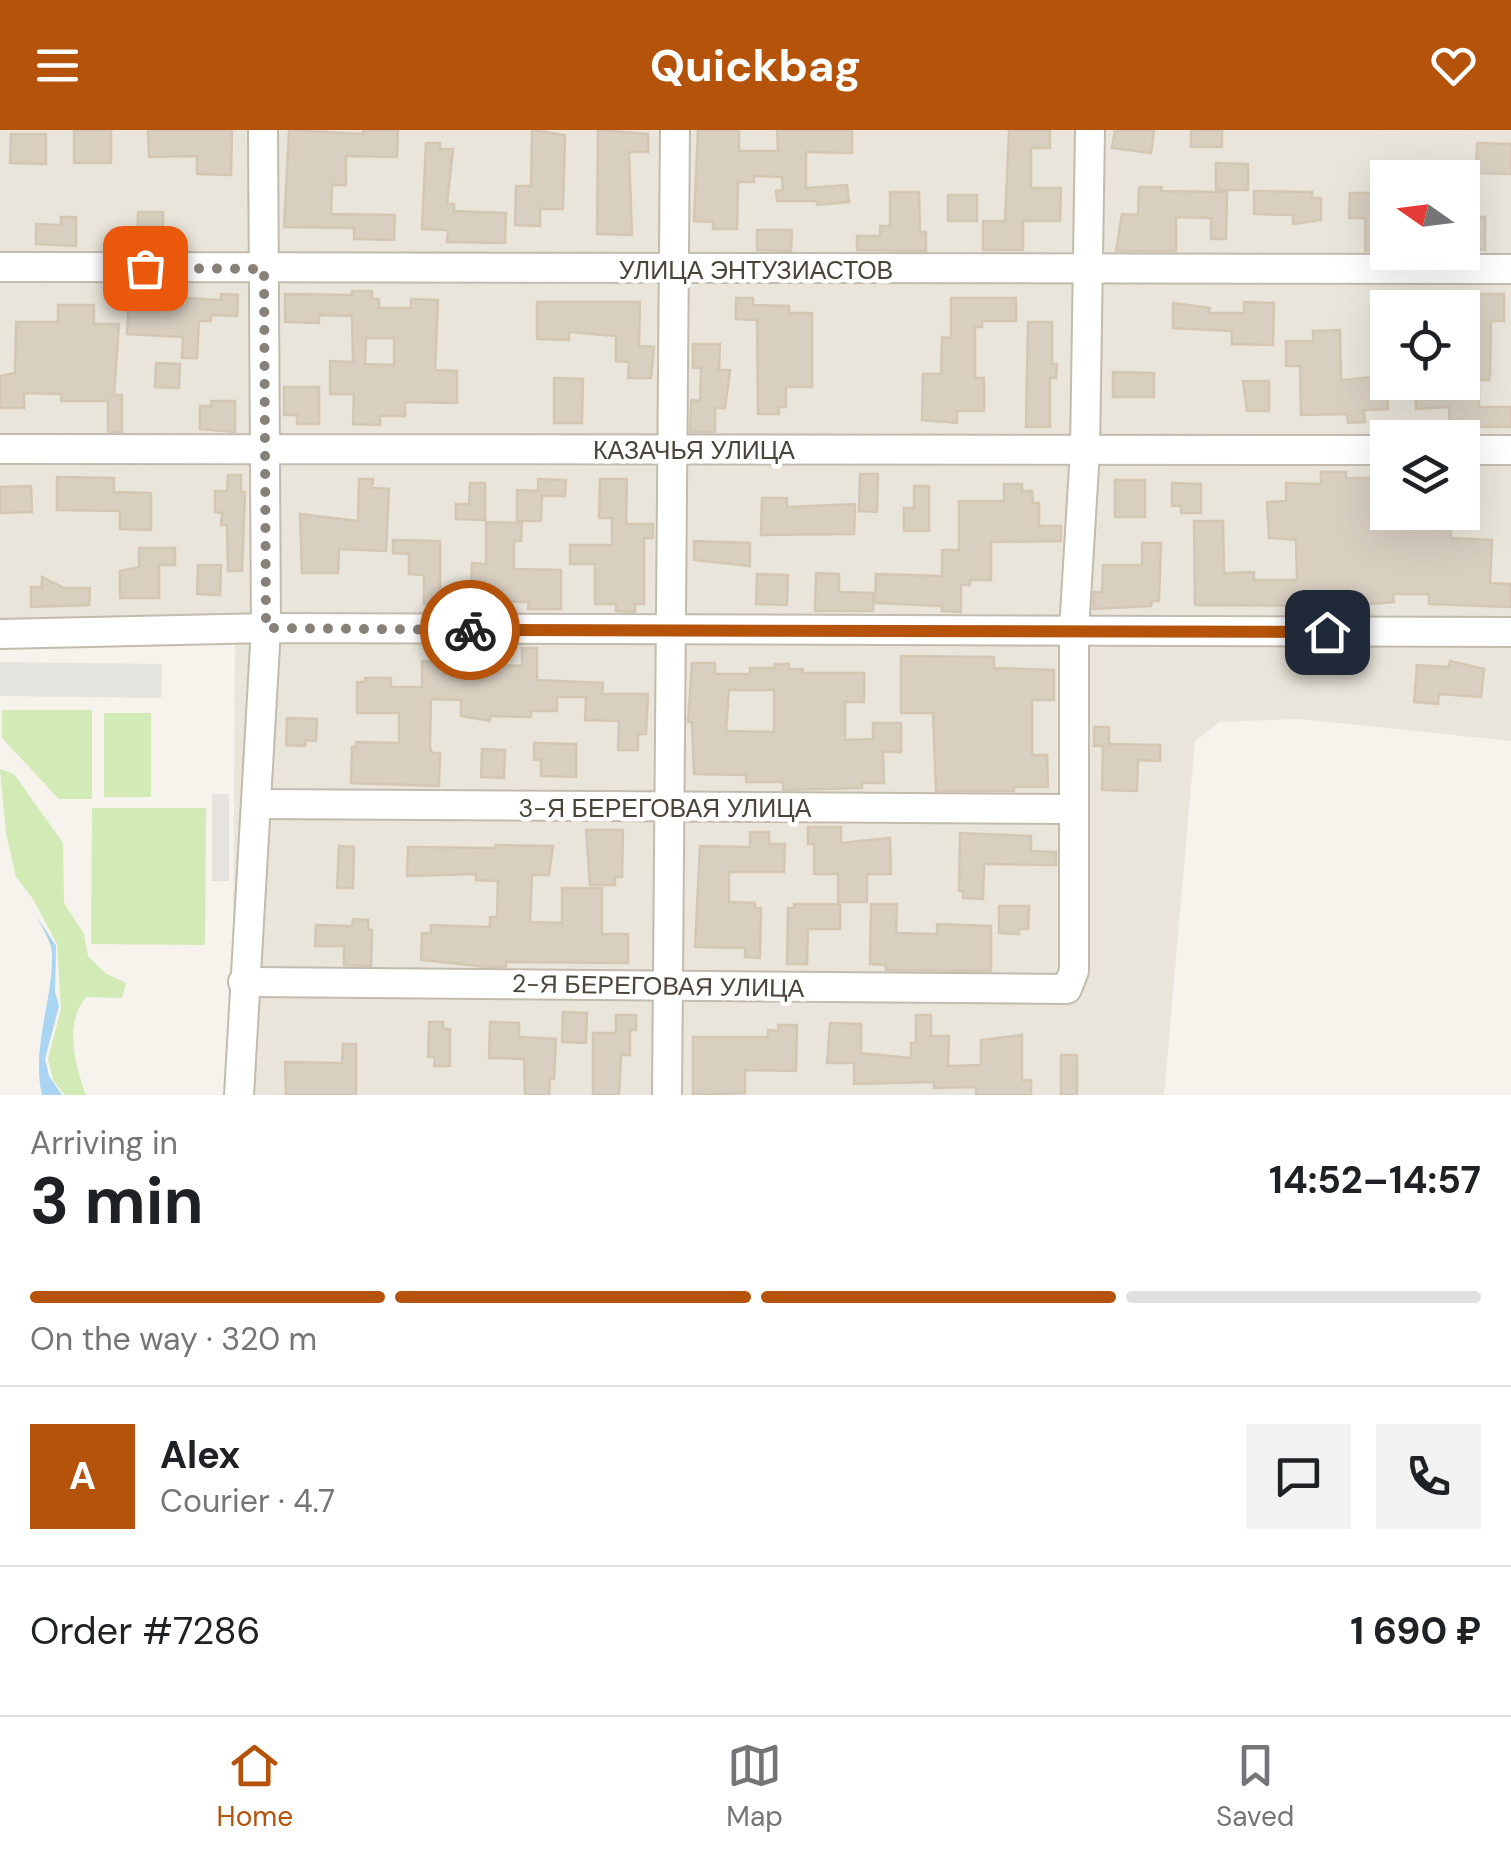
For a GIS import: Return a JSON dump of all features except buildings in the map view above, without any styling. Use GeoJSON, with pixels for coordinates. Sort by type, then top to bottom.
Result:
{"type":"FeatureCollection","features":[{"type":"Feature","properties":{"kind":"street"},"geometry":{"type":"LineString","coordinates":[[240,1095],[243,982],[258,804],[266,628],[263,130]]}},
{"type":"Feature","properties":{"kind":"street"},"geometry":{"type":"LineString","coordinates":[[667,1095],[675,130]]}},
{"type":"Feature","properties":{"kind":"street"},"geometry":{"type":"LineString","coordinates":[[1073,810],[1074,631],[1090,269],[1090,130]]}},
{"type":"Feature","properties":{"kind":"street","name":"УЛИЦА ЭНТУЗИАСТОВ"},"geometry":{"type":"LineString","coordinates":[[0,267],[674,271],[1511,269]]}},
{"type":"Feature","properties":{"kind":"street","name":"КАЗАЧЬЯ УЛИЦА"},"geometry":{"type":"LineString","coordinates":[[0,449],[1370,450]]}},
{"type":"Feature","properties":{"kind":"street"},"geometry":{"type":"LineString","coordinates":[[1480,450],[1511,450]]}},
{"type":"Feature","properties":{"kind":"street"},"geometry":{"type":"LineString","coordinates":[[0,634],[266,628],[1511,632]]}},
{"type":"Feature","properties":{"kind":"street","name":"3-Я БЕРЕГОВАЯ УЛИЦА"},"geometry":{"type":"LineString","coordinates":[[258,804],[1073,810]]}},
{"type":"Feature","properties":{"kind":"street","name":"2-Я БЕРЕГОВАЯ УЛИЦА"},"geometry":{"type":"LineString","coordinates":[[243,982],[1059,991],[1071,984],[1073,810]]}},
{"type":"Feature","properties":{"kind":"shaded area"},"geometry":{"type":"Polygon","coordinates":[[[0,130],[1511,130],[1511,741],[1300,719],[1219,722],[1195,741],[1164,1095],[232,1095],[235,642],[0,649],[0,130]]]}},
{"type":"Feature","properties":{"kind":"shaded area"},"geometry":{"type":"Polygon","coordinates":[[[0,662],[162,664],[161,698],[0,696],[0,662]]]}},
{"type":"Feature","properties":{"kind":"shaded area"},"geometry":{"type":"Polygon","coordinates":[[[212,794],[229,794],[229,881],[212,881],[212,794]]]}},
{"type":"Feature","properties":{"kind":"green space"},"geometry":{"type":"Polygon","coordinates":[[[2,710],[92,710],[92,799],[59,799],[2,738],[2,710]]]}},
{"type":"Feature","properties":{"kind":"green space"},"geometry":{"type":"Polygon","coordinates":[[[104,713],[151,713],[151,797],[104,797],[104,713]]]}},
{"type":"Feature","properties":{"kind":"green space"},"geometry":{"type":"Polygon","coordinates":[[[0,769],[14,774],[63,843],[64,903],[84,934],[88,956],[105,973],[126,983],[122,998],[86,997],[79,1007],[74,1045],[86,1095],[65,1095],[53,1080],[48,1059],[61,1009],[57,944],[33,899],[16,877],[6,833],[0,769]]]}},
{"type":"Feature","properties":{"kind":"green space"},"geometry":{"type":"Polygon","coordinates":[[[92,808],[206,808],[205,945],[91,944],[92,808]]]}},
{"type":"Feature","properties":{"kind":"water"},"geometry":{"type":"Polygon","coordinates":[[[37,917],[56,946],[55,992],[59,1006],[45,1059],[49,1076],[62,1095],[42,1095],[39,1077],[52,954],[37,917]]]}},
{"type":"Feature","properties":{"kind":"way so far"},"geometry":{"type":"LineString","coordinates":[[145,268],[264,269],[266,628],[470,630]]}},
{"type":"Feature","properties":{"kind":"route"},"geometry":{"type":"LineString","coordinates":[[470,630],[1327,632]]}}]}
